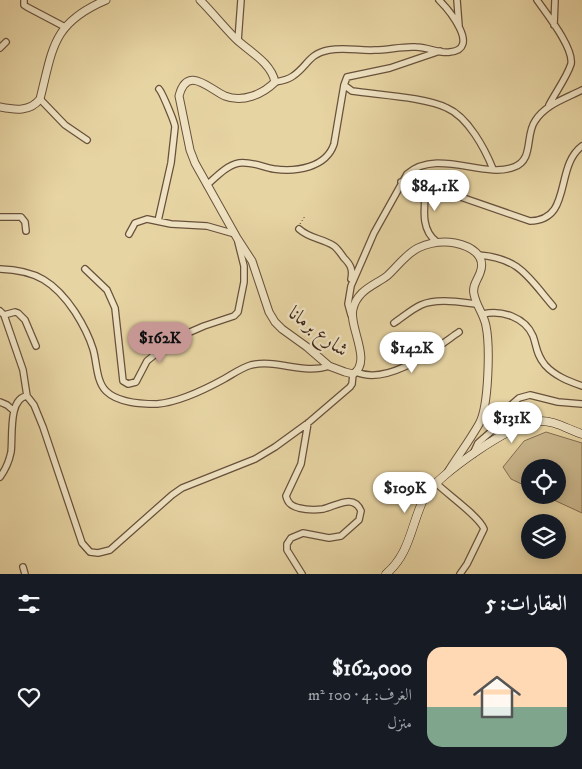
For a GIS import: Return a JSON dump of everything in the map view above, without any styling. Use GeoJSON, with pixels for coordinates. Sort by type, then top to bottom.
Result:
{"type":"FeatureCollection","features":[{"type":"Feature","properties":{"kind":"main road"},"geometry":{"type":"LineString","coordinates":[[386,574],[405,552],[416,515],[425,496],[445,475],[473,454],[532,421],[553,422],[582,434]]}},
{"type":"Feature","properties":{"kind":"street"},"geometry":{"type":"LineString","coordinates":[[24,0],[26,7],[65,27]]}},
{"type":"Feature","properties":{"kind":"street"},"geometry":{"type":"LineString","coordinates":[[0,107],[18,109],[36,105],[40,98],[51,50],[65,27],[92,6],[106,0]]}},
{"type":"Feature","properties":{"kind":"street"},"geometry":{"type":"LineString","coordinates":[[200,0],[238,41],[261,60],[274,77],[275,82],[289,79],[312,57],[329,50],[375,50],[420,47],[440,52],[454,52],[463,46],[464,39],[460,28],[439,0]]}},
{"type":"Feature","properties":{"kind":"street"},"geometry":{"type":"LineString","coordinates":[[238,41],[241,0]]}},
{"type":"Feature","properties":{"kind":"street"},"geometry":{"type":"LineString","coordinates":[[458,0],[460,28]]}},
{"type":"Feature","properties":{"kind":"street"},"geometry":{"type":"LineString","coordinates":[[348,304],[351,286],[374,233],[401,182],[413,168],[425,164],[468,165],[493,169],[513,168],[522,163],[527,155],[531,128],[548,107],[568,70],[571,59],[569,50],[537,0]]}},
{"type":"Feature","properties":{"kind":"street"},"geometry":{"type":"LineString","coordinates":[[554,0],[554,25]]}},
{"type":"Feature","properties":{"kind":"street"},"geometry":{"type":"LineString","coordinates":[[0,48],[6,42]]}},
{"type":"Feature","properties":{"kind":"street"},"geometry":{"type":"LineString","coordinates":[[207,185],[236,164],[244,162],[275,169],[290,170],[300,169],[326,158],[331,153],[334,144],[344,84],[348,77],[354,74],[390,68],[440,52]]}},
{"type":"Feature","properties":{"kind":"street","name":"شارع برمانا"},"geometry":{"type":"LineString","coordinates":[[275,82],[268,89],[258,94],[238,98],[226,96],[200,81],[188,81],[182,88],[179,96],[190,150],[207,185],[252,261],[269,312],[282,329],[329,366],[354,373],[360,366],[361,359],[352,318],[353,309],[362,293],[387,276],[414,250],[437,242],[464,246],[478,255]]}},
{"type":"Feature","properties":{"kind":"street"},"geometry":{"type":"LineString","coordinates":[[344,84],[352,91],[428,102],[447,108],[460,117],[470,130],[493,169]]}},
{"type":"Feature","properties":{"kind":"street"},"geometry":{"type":"LineString","coordinates":[[158,221],[171,163],[174,122],[160,89]]}},
{"type":"Feature","properties":{"kind":"street"},"geometry":{"type":"LineString","coordinates":[[548,107],[582,90]]}},
{"type":"Feature","properties":{"kind":"street"},"geometry":{"type":"LineString","coordinates":[[40,98],[65,125],[87,140]]}},
{"type":"Feature","properties":{"kind":"street"},"geometry":{"type":"LineString","coordinates":[[174,122],[182,114]]}},
{"type":"Feature","properties":{"kind":"street"},"geometry":{"type":"LineString","coordinates":[[401,182],[406,181],[426,185],[530,222],[536,221],[544,219],[557,204],[562,194],[567,166],[574,154],[582,146]]}},
{"type":"Feature","properties":{"kind":"street"},"geometry":{"type":"LineString","coordinates":[[426,185],[425,225],[427,232],[437,242]]}},
{"type":"Feature","properties":{"kind":"street"},"geometry":{"type":"LineString","coordinates":[[0,218],[21,217],[25,222],[26,230]]}},
{"type":"Feature","properties":{"kind":"street"},"geometry":{"type":"LineString","coordinates":[[85,269],[107,290],[115,308],[123,381],[128,384],[136,382],[147,361],[174,339],[198,328],[234,316],[238,312],[244,282],[244,266],[236,236],[207,226],[140,220],[135,223],[129,234]]}},
{"type":"Feature","properties":{"kind":"street"},"geometry":{"type":"LineString","coordinates":[[299,229],[307,236],[334,247],[350,265],[352,275],[345,296],[345,302],[348,304],[352,318]]}},
{"type":"Feature","properties":{"kind":"street"},"geometry":{"type":"LineString","coordinates":[[445,475],[480,422],[485,405],[488,382],[487,328],[473,293],[482,265],[478,255],[494,256],[515,264],[553,306]]}},
{"type":"Feature","properties":{"kind":"street"},"geometry":{"type":"LineString","coordinates":[[0,269],[16,269],[34,274],[50,283],[64,296],[80,320],[92,344],[101,384],[112,396],[125,401],[156,404],[168,402],[199,391],[239,369],[252,365],[270,364],[314,369],[329,366]]}},
{"type":"Feature","properties":{"kind":"street"},"geometry":{"type":"LineString","coordinates":[[394,323],[421,305],[456,302],[477,304]]}},
{"type":"Feature","properties":{"kind":"street"},"geometry":{"type":"LineString","coordinates":[[36,346],[22,316],[15,312],[2,313],[23,370],[27,396],[34,405],[43,427],[79,535],[87,550],[94,553],[110,550],[182,488],[255,459],[308,423],[350,387],[354,373],[368,376],[397,370],[430,352],[458,332]]}},
{"type":"Feature","properties":{"kind":"street"},"geometry":{"type":"LineString","coordinates":[[483,314],[501,313],[511,315],[519,320],[532,334],[537,353],[544,364],[556,375],[582,386]]}},
{"type":"Feature","properties":{"kind":"street"},"geometry":{"type":"LineString","coordinates":[[473,454],[478,443],[494,429],[519,398],[530,395],[558,402],[582,404]]}},
{"type":"Feature","properties":{"kind":"street"},"geometry":{"type":"LineString","coordinates":[[0,477],[6,469],[10,457],[14,411],[18,402],[27,396]]}},
{"type":"Feature","properties":{"kind":"street"},"geometry":{"type":"LineString","coordinates":[[0,402],[14,411]]}},
{"type":"Feature","properties":{"kind":"street"},"geometry":{"type":"LineString","coordinates":[[302,574],[287,550],[287,544],[291,538],[303,533],[329,538],[341,536],[359,520],[361,511],[356,503],[352,501],[315,510],[290,506],[286,496],[301,464],[308,423]]}},
{"type":"Feature","properties":{"kind":"street"},"geometry":{"type":"LineString","coordinates":[[436,483],[456,502],[478,518],[484,529],[460,574]]}},
{"type":"Feature","properties":{"kind":"street"},"geometry":{"type":"LineString","coordinates":[[22,567],[25,574]]}},
{"type":"Feature","properties":{"kind":"path"},"geometry":{"type":"LineString","coordinates":[[299,229],[305,216]]}},
{"type":"Feature","properties":{"kind":"shaded area"},"geometry":{"type":"Polygon","coordinates":[[[546,432],[582,443],[582,513],[562,504],[566,504],[566,459],[521,459],[521,484],[511,479],[503,467],[524,441],[546,432]]]}}]}
